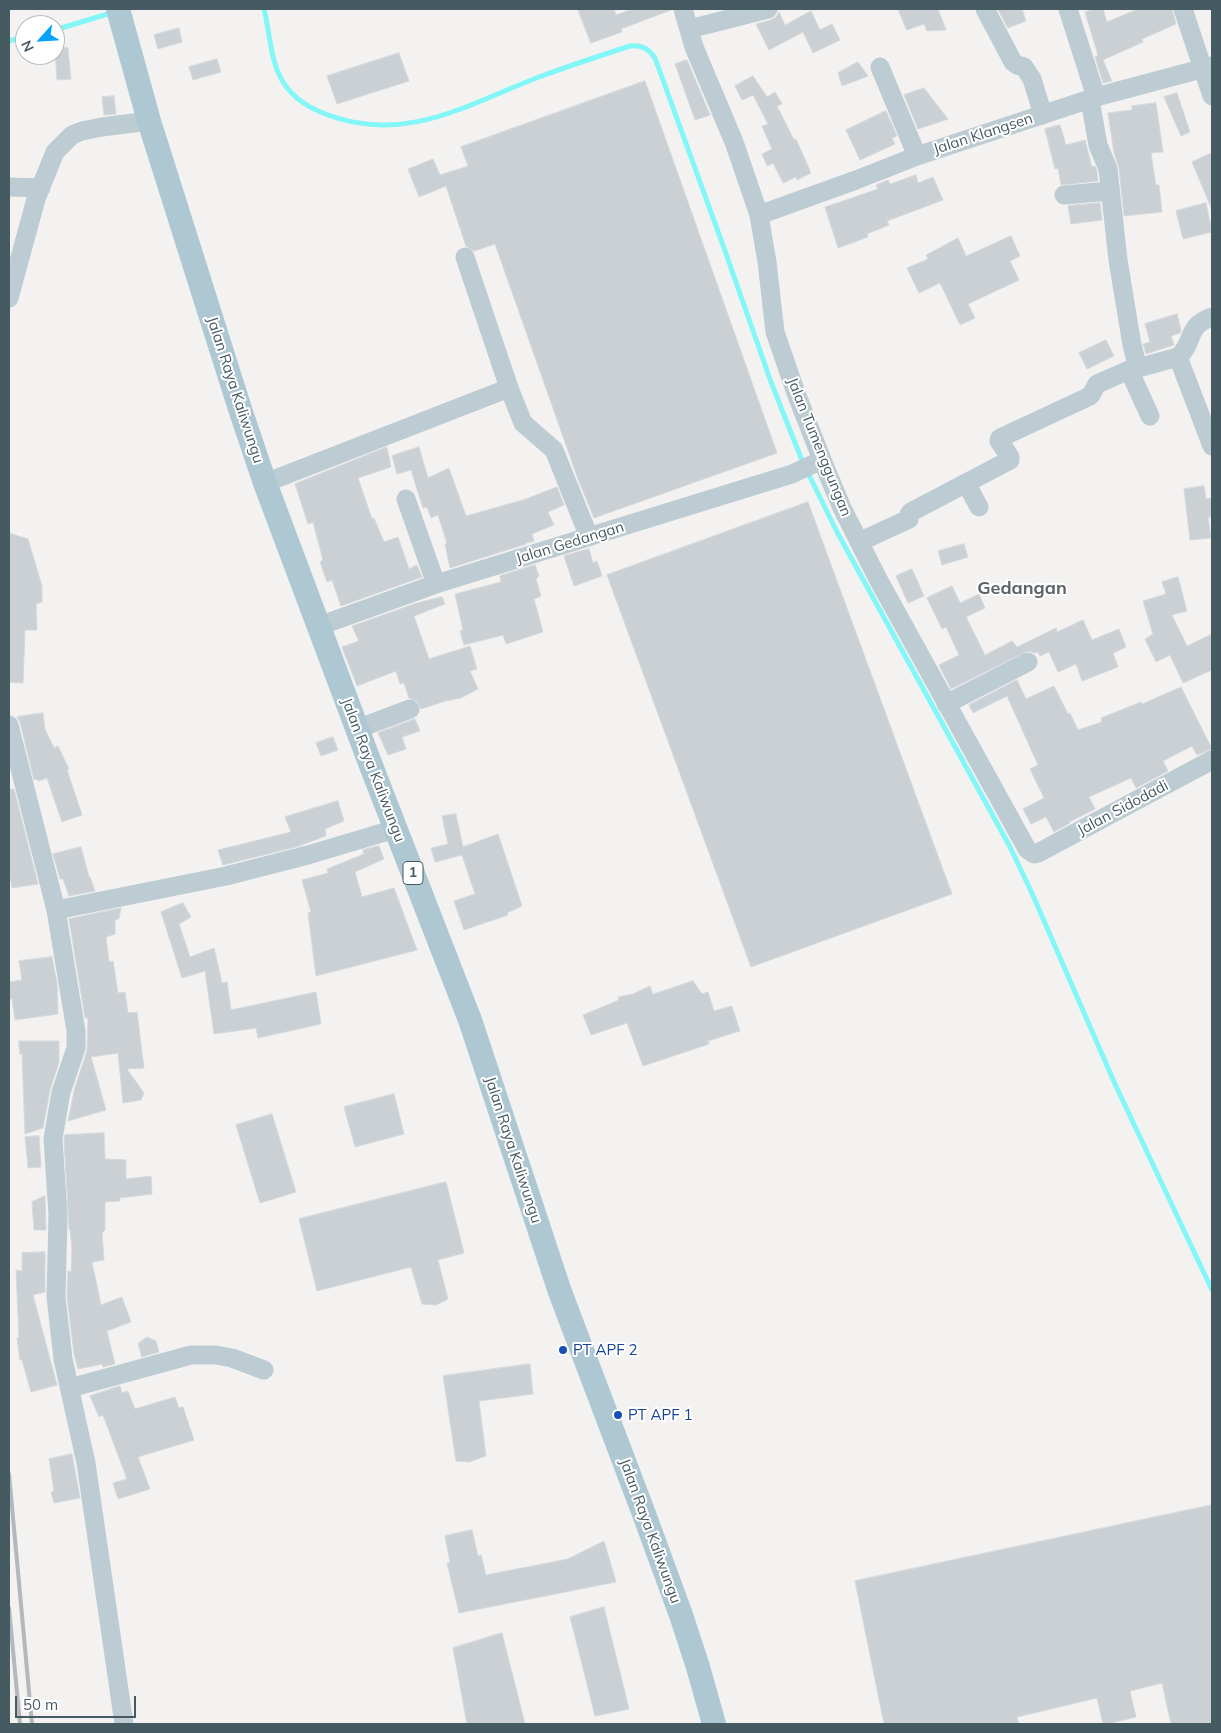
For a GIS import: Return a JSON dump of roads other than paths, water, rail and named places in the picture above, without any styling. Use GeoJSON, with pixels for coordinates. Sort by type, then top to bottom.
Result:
{"type":"FeatureCollection","features":[{"type":"Feature","properties":{"kind":"main road","name":"Jalan Raya Kaliwungu"},"geometry":{"type":"LineString","coordinates":[[120,14],[149,121],[265,483],[357,729],[470,1020],[560,1292],[681,1615],[714,1724]]}},
{"type":"Feature","properties":{"kind":"street","name":"Jalan Tumenggungan"},"geometry":{"type":"LineString","coordinates":[[683,9],[694,46],[734,142],[759,215],[767,262],[775,332],[818,462],[946,704],[1027,849],[1034,854]]}},
{"type":"Feature","properties":{"kind":"street"},"geometry":{"type":"LineString","coordinates":[[689,29],[768,9]]}},
{"type":"Feature","properties":{"kind":"street"},"geometry":{"type":"LineString","coordinates":[[985,9],[1013,62],[1024,67],[1032,79],[1043,115]]}},
{"type":"Feature","properties":{"kind":"street"},"geometry":{"type":"LineString","coordinates":[[1068,9],[1093,99],[1098,145],[1108,169],[1118,260],[1132,345],[1133,369],[1150,416]]}},
{"type":"Feature","properties":{"kind":"street"},"geometry":{"type":"LineString","coordinates":[[1183,9],[1208,67],[1212,96]]}},
{"type":"Feature","properties":{"kind":"street"},"geometry":{"type":"LineString","coordinates":[[880,67],[917,156]]}},
{"type":"Feature","properties":{"kind":"street","name":"Jalan Klangsen"},"geometry":{"type":"LineString","coordinates":[[759,215],[917,156],[1093,99],[1208,67]]}},
{"type":"Feature","properties":{"kind":"street"},"geometry":{"type":"LineString","coordinates":[[9,298],[41,188],[55,152],[72,135],[102,126],[149,121]]}},
{"type":"Feature","properties":{"kind":"street"},"geometry":{"type":"LineString","coordinates":[[9,187],[41,188]]}},
{"type":"Feature","properties":{"kind":"street"},"geometry":{"type":"LineString","coordinates":[[1064,195],[1110,191]]}},
{"type":"Feature","properties":{"kind":"street"},"geometry":{"type":"LineString","coordinates":[[465,257],[509,388],[523,423],[554,450],[589,537]]}},
{"type":"Feature","properties":{"kind":"street"},"geometry":{"type":"LineString","coordinates":[[859,542],[912,527],[909,514],[911,512],[1005,463],[1010,457],[999,441],[1000,438],[1088,397],[1097,384],[1133,369],[1178,357],[1186,351],[1188,339],[1197,325],[1212,317]]}},
{"type":"Feature","properties":{"kind":"street"},"geometry":{"type":"LineString","coordinates":[[1178,357],[1212,446]]}},
{"type":"Feature","properties":{"kind":"street"},"geometry":{"type":"LineString","coordinates":[[265,483],[509,388]]}},
{"type":"Feature","properties":{"kind":"street","name":"Jalan Gedangan"},"geometry":{"type":"LineString","coordinates":[[319,626],[436,584],[792,474],[818,462]]}},
{"type":"Feature","properties":{"kind":"street"},"geometry":{"type":"LineString","coordinates":[[966,483],[979,507]]}},
{"type":"Feature","properties":{"kind":"street"},"geometry":{"type":"LineString","coordinates":[[406,499],[436,584]]}},
{"type":"Feature","properties":{"kind":"street"},"geometry":{"type":"LineString","coordinates":[[946,704],[1028,662]]}},
{"type":"Feature","properties":{"kind":"street"},"geometry":{"type":"LineString","coordinates":[[357,729],[410,709]]}},
{"type":"Feature","properties":{"kind":"street"},"geometry":{"type":"LineString","coordinates":[[9,725],[56,910],[76,1042],[76,1048],[61,1092],[52,1144],[57,1183],[58,1215],[56,1306],[59,1341],[86,1463],[124,1724]]}},
{"type":"Feature","properties":{"kind":"street","name":"Jalan Sidodadi"},"geometry":{"type":"LineString","coordinates":[[1034,854],[1212,760]]}},
{"type":"Feature","properties":{"kind":"street"},"geometry":{"type":"LineString","coordinates":[[56,910],[226,876],[308,856],[396,829]]}},
{"type":"Feature","properties":{"kind":"street"},"geometry":{"type":"LineString","coordinates":[[70,1388],[191,1355],[216,1355],[232,1358],[264,1370]]}},
{"type":"Feature","properties":{"kind":"waterway"},"geometry":{"type":"LineString","coordinates":[[264,9],[275,65],[287,88],[302,102],[314,109],[357,123],[384,125],[411,123],[436,117],[462,109],[539,77],[630,46],[638,46],[650,52],[655,58],[771,382],[803,463]]}},
{"type":"Feature","properties":{"kind":"waterway"},"geometry":{"type":"LineString","coordinates":[[65,27],[114,12]]}},
{"type":"Feature","properties":{"kind":"waterway"},"geometry":{"type":"LineString","coordinates":[[9,41],[15,40]]}},
{"type":"Feature","properties":{"kind":"waterway"},"geometry":{"type":"LineString","coordinates":[[807,471],[837,532],[1009,845],[1115,1084],[1212,1290]]}},
{"type":"Feature","properties":{"kind":"railway"},"geometry":{"type":"LineString","coordinates":[[9,1474],[32,1724]]}},
{"type":"Feature","properties":{"kind":"railway"},"geometry":{"type":"LineString","coordinates":[[9,1608],[20,1724]]}},
{"type":"Feature","properties":{"kind":"place","name":"PT APF 2"},"geometry":{"type":"Point","coordinates":[563,1350]}},
{"type":"Feature","properties":{"kind":"place","name":"PT APF 1"},"geometry":{"type":"Point","coordinates":[618,1415]}},
{"type":"Feature","properties":{"kind":"district","name":"Gedangan"},"geometry":{"type":"Point","coordinates":[1022,589]}}]}
